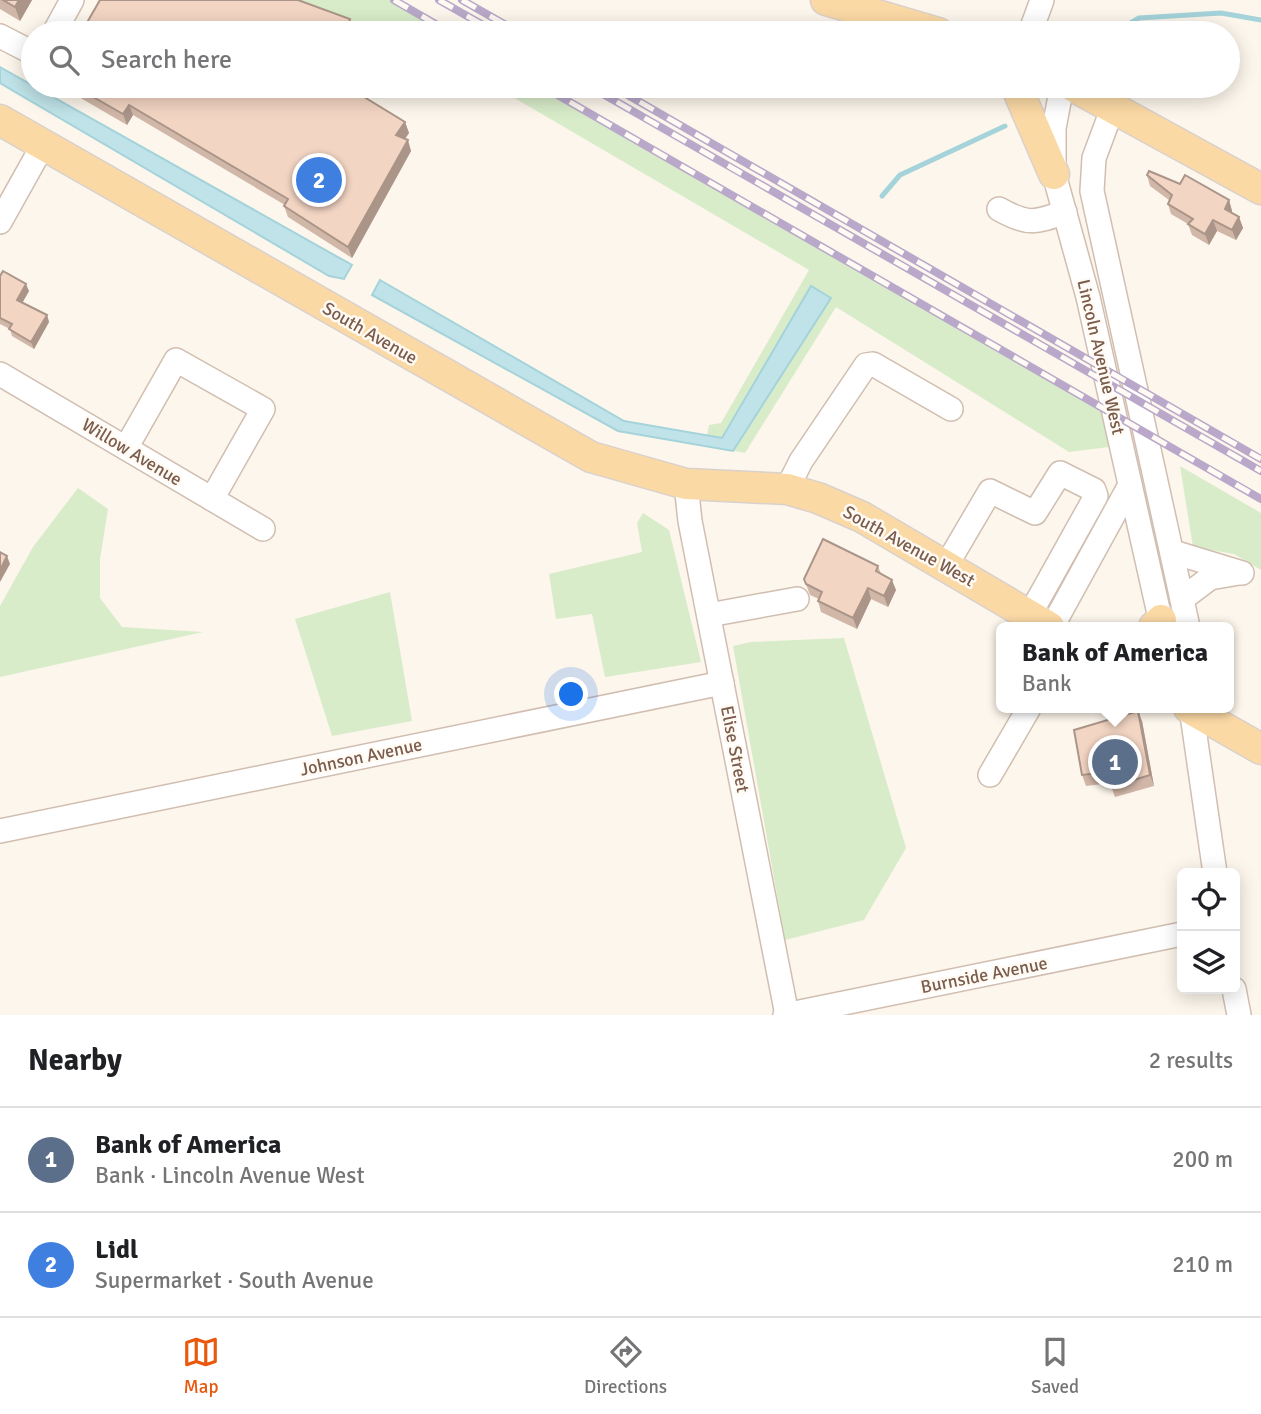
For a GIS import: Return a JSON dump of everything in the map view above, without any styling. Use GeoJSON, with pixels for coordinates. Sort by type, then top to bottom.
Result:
{"type":"FeatureCollection","features":[{"type":"Feature","properties":{"kind":"main road"},"geometry":{"type":"LineString","coordinates":[[829,0],[898,21]]}},
{"type":"Feature","properties":{"kind":"main road"},"geometry":{"type":"LineString","coordinates":[[1021,98],[1054,174]]}},
{"type":"Feature","properties":{"kind":"main road"},"geometry":{"type":"LineString","coordinates":[[1096,98],[1261,189]]}},
{"type":"Feature","properties":{"kind":"main road","name":"South Avenue"},"geometry":{"type":"LineString","coordinates":[[0,120],[591,457],[686,484],[774,489]]}},
{"type":"Feature","properties":{"kind":"main road","name":"South Avenue West"},"geometry":{"type":"LineString","coordinates":[[774,489],[818,498],[862,517],[1041,622]]}},
{"type":"Feature","properties":{"kind":"main road"},"geometry":{"type":"LineString","coordinates":[[1200,713],[1261,749]]}},
{"type":"Feature","properties":{"kind":"street"},"geometry":{"type":"LineString","coordinates":[[61,21],[72,0]]}},
{"type":"Feature","properties":{"kind":"street"},"geometry":{"type":"LineString","coordinates":[[1034,21],[1042,0]]}},
{"type":"Feature","properties":{"kind":"street"},"geometry":{"type":"LineString","coordinates":[[0,36],[21,47]]}},
{"type":"Feature","properties":{"kind":"street","name":"Lincoln Avenue West"},"geometry":{"type":"LineString","coordinates":[[1060,98],[1054,128],[1054,174],[1088,297],[1142,536],[1165,622]]}},
{"type":"Feature","properties":{"kind":"street","name":"Lincoln Avenue West"},"geometry":{"type":"LineString","coordinates":[[1113,107],[1094,158],[1092,191],[1182,599],[1168,622]]}},
{"type":"Feature","properties":{"kind":"street"},"geometry":{"type":"LineString","coordinates":[[0,222],[43,145]]}},
{"type":"Feature","properties":{"kind":"street"},"geometry":{"type":"LineString","coordinates":[[999,209],[1019,221],[1038,222],[1065,212]]}},
{"type":"Feature","properties":{"kind":"street"},"geometry":{"type":"LineString","coordinates":[[126,448],[176,360],[263,409],[212,499]]}},
{"type":"Feature","properties":{"kind":"street"},"geometry":{"type":"LineString","coordinates":[[774,489],[802,461],[866,365],[873,364],[951,409]]}},
{"type":"Feature","properties":{"kind":"street","name":"Willow Avenue"},"geometry":{"type":"LineString","coordinates":[[0,374],[263,529]]}},
{"type":"Feature","properties":{"kind":"street"},"geometry":{"type":"LineString","coordinates":[[946,566],[988,492],[993,490],[1035,513],[1060,473],[1094,490],[1096,496],[1043,622]]}},
{"type":"Feature","properties":{"kind":"street","name":"Elise Street"},"geometry":{"type":"LineString","coordinates":[[686,484],[786,1015]]}},
{"type":"Feature","properties":{"kind":"street"},"geometry":{"type":"LineString","coordinates":[[1044,622],[1105,532],[1130,485]]}},
{"type":"Feature","properties":{"kind":"street"},"geometry":{"type":"LineString","coordinates":[[1105,532],[1142,536]]}},
{"type":"Feature","properties":{"kind":"street"},"geometry":{"type":"LineString","coordinates":[[1173,552],[1242,573],[1210,578],[1182,599]]}},
{"type":"Feature","properties":{"kind":"street"},"geometry":{"type":"LineString","coordinates":[[709,615],[797,599]]}},
{"type":"Feature","properties":{"kind":"street","name":"Johnson Avenue"},"geometry":{"type":"LineString","coordinates":[[0,831],[722,683]]}},
{"type":"Feature","properties":{"kind":"street"},"geometry":{"type":"LineString","coordinates":[[990,775],[1026,713]]}},
{"type":"Feature","properties":{"kind":"street"},"geometry":{"type":"LineString","coordinates":[[1192,713],[1214,868]]}},
{"type":"Feature","properties":{"kind":"street","name":"Burnside Avenue"},"geometry":{"type":"LineString","coordinates":[[786,1015],[1177,935]]}},
{"type":"Feature","properties":{"kind":"street"},"geometry":{"type":"LineString","coordinates":[[1235,994],[1239,1015]]}},
{"type":"Feature","properties":{"kind":"green space"},"geometry":{"type":"Polygon","coordinates":[[[297,0],[392,0],[429,21],[339,21],[303,7],[297,0]]]}},
{"type":"Feature","properties":{"kind":"green space"},"geometry":{"type":"Polygon","coordinates":[[[515,98],[562,98],[1117,415],[1117,446],[1069,452],[836,307],[745,453],[705,445],[709,425],[721,423],[809,270],[515,98]]]}},
{"type":"Feature","properties":{"kind":"green space"},"geometry":{"type":"Polygon","coordinates":[[[1180,466],[1261,513],[1261,570],[1234,554],[1193,547],[1180,466]]]}},
{"type":"Feature","properties":{"kind":"green space"},"geometry":{"type":"Polygon","coordinates":[[[78,488],[108,509],[100,559],[100,598],[122,627],[203,632],[0,677],[0,606],[33,547],[78,488]]]}},
{"type":"Feature","properties":{"kind":"green space"},"geometry":{"type":"Polygon","coordinates":[[[643,513],[669,530],[701,662],[605,677],[592,614],[556,619],[549,574],[642,552],[637,523],[643,513]]]}},
{"type":"Feature","properties":{"kind":"green space"},"geometry":{"type":"Polygon","coordinates":[[[390,592],[412,721],[332,736],[295,619],[390,592]]]}},
{"type":"Feature","properties":{"kind":"green space"},"geometry":{"type":"Polygon","coordinates":[[[844,638],[906,848],[864,920],[785,940],[733,646],[751,642],[844,638]]]}},
{"type":"Feature","properties":{"kind":"water"},"geometry":{"type":"Polygon","coordinates":[[[0,67],[21,79],[21,95],[0,83],[0,67]]]}},
{"type":"Feature","properties":{"kind":"water"},"geometry":{"type":"Polygon","coordinates":[[[26,98],[55,98],[352,265],[344,279],[329,276],[26,98]]]}},
{"type":"Feature","properties":{"kind":"water"},"geometry":{"type":"Polygon","coordinates":[[[380,280],[624,421],[722,438],[811,286],[831,298],[733,451],[618,431],[372,295],[380,280]]]}},
{"type":"Feature","properties":{"kind":"building"},"geometry":{"type":"Polygon","coordinates":[[[3,0],[19,0],[15,7],[3,0]]]}},
{"type":"Feature","properties":{"kind":"building"},"geometry":{"type":"Polygon","coordinates":[[[100,0],[298,0],[350,19],[349,21],[88,21],[100,0]]]}},
{"type":"Feature","properties":{"kind":"building"},"geometry":{"type":"Polygon","coordinates":[[[95,98],[366,98],[405,122],[396,135],[408,140],[348,247],[284,206],[288,199],[129,105],[123,114],[95,98]]]}},
{"type":"Feature","properties":{"kind":"building"},"geometry":{"type":"Polygon","coordinates":[[[1149,171],[1180,184],[1185,175],[1229,200],[1225,209],[1239,217],[1232,230],[1213,220],[1205,234],[1188,224],[1193,219],[1168,204],[1172,195],[1147,175],[1149,171]]]}},
{"type":"Feature","properties":{"kind":"building"},"geometry":{"type":"Polygon","coordinates":[[[3,271],[26,284],[17,300],[47,315],[31,342],[9,329],[12,324],[0,318],[0,276],[3,271]]]}},
{"type":"Feature","properties":{"kind":"building"},"geometry":{"type":"Polygon","coordinates":[[[823,539],[878,566],[876,571],[892,580],[884,596],[868,588],[853,618],[818,601],[822,592],[806,584],[804,579],[823,539]]]}},
{"type":"Feature","properties":{"kind":"building"},"geometry":{"type":"Polygon","coordinates":[[[0,552],[7,556],[0,570],[0,552]]]}},
{"type":"Feature","properties":{"kind":"building"},"geometry":{"type":"Polygon","coordinates":[[[1138,713],[1150,775],[1111,787],[1106,772],[1082,775],[1074,730],[1138,713]]]}},
{"type":"Feature","properties":{"kind":"waterway"},"geometry":{"type":"LineString","coordinates":[[1134,21],[1139,18],[1221,13],[1261,20]]}},
{"type":"Feature","properties":{"kind":"waterway"},"geometry":{"type":"LineString","coordinates":[[882,196],[900,175],[1005,126]]}},
{"type":"Feature","properties":{"kind":"railway"},"geometry":{"type":"LineString","coordinates":[[394,0],[430,21]]}},
{"type":"Feature","properties":{"kind":"railway"},"geometry":{"type":"LineString","coordinates":[[439,0],[476,21]]}},
{"type":"Feature","properties":{"kind":"railway"},"geometry":{"type":"LineString","coordinates":[[462,0],[499,21]]}},
{"type":"Feature","properties":{"kind":"railway"},"geometry":{"type":"LineString","coordinates":[[563,98],[1261,499]]}},
{"type":"Feature","properties":{"kind":"railway"},"geometry":{"type":"LineString","coordinates":[[610,98],[1261,471]]}},
{"type":"Feature","properties":{"kind":"railway"},"geometry":{"type":"LineString","coordinates":[[633,98],[1261,459]]}},
{"type":"Feature","properties":{"kind":"place","name":"Lidl"},"geometry":{"type":"Point","coordinates":[319,180]}},
{"type":"Feature","properties":{"kind":"place","name":"Bank of America"},"geometry":{"type":"Point","coordinates":[1115,762]}}]}
